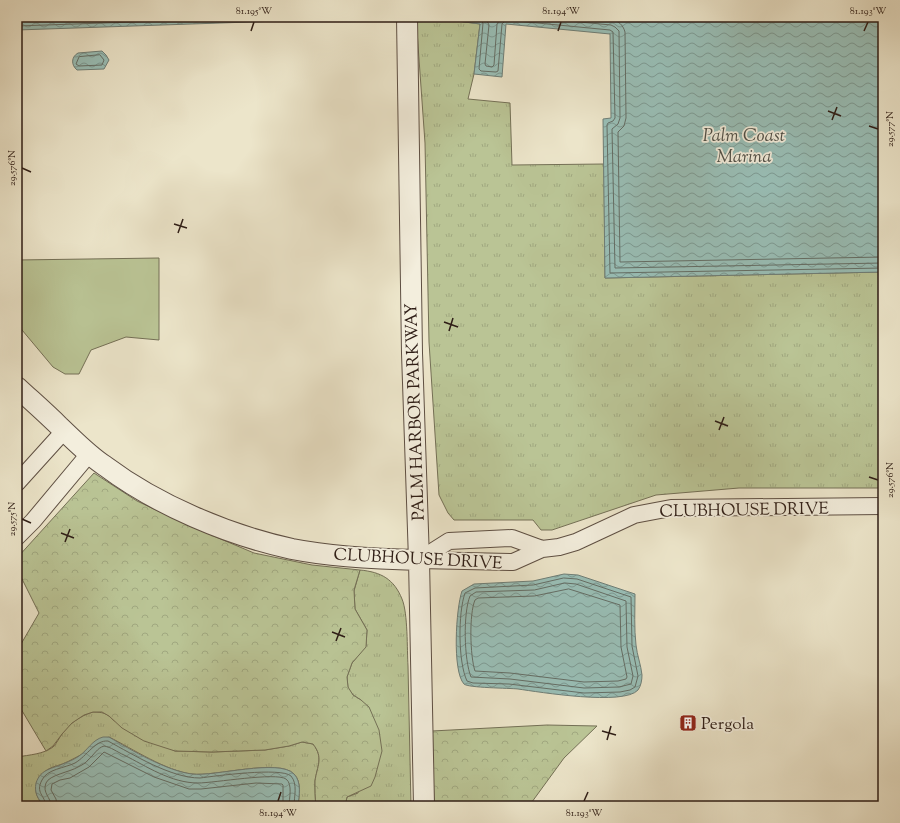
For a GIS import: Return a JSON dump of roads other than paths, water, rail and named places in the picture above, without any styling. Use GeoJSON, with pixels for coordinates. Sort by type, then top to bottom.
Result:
{"type":"FeatureCollection","features":[{"type":"Feature","properties":{"kind":"street","name":"PALM HARBOR PARKWAY"},"geometry":{"type":"LineString","coordinates":[[407,17],[412,353],[419,560],[424,806]]}},
{"type":"Feature","properties":{"kind":"street","name":"CLUBHOUSE DRIVE"},"geometry":{"type":"LineString","coordinates":[[17,387],[89,454],[121,478],[157,499],[201,519],[249,538],[293,549],[334,555],[394,560],[513,562],[542,549],[559,547],[576,542],[634,515],[671,508],[883,506]]}},
{"type":"Feature","properties":{"kind":"street"},"geometry":{"type":"LineString","coordinates":[[17,483],[64,431]]}},
{"type":"Feature","properties":{"kind":"street"},"geometry":{"type":"LineString","coordinates":[[17,538],[89,454]]}},
{"type":"Feature","properties":{"kind":"street"},"geometry":{"type":"LineString","coordinates":[[419,560],[449,541],[512,538],[542,549]]}},
{"type":"Feature","properties":{"kind":"water"},"geometry":{"type":"Polygon","coordinates":[[[17,17],[395,17],[17,30],[17,17]]]}},
{"type":"Feature","properties":{"kind":"water","name":"Palm Coast Marina"},"geometry":{"type":"Polygon","coordinates":[[[428,17],[883,17],[883,272],[605,278],[603,119],[611,118],[610,34],[506,24],[502,77],[474,74],[480,24],[428,17]]]}},
{"type":"Feature","properties":{"kind":"water"},"geometry":{"type":"Polygon","coordinates":[[[102,51],[109,60],[104,69],[77,70],[74,66],[73,59],[78,53],[102,51]]]}},
{"type":"Feature","properties":{"kind":"water"},"geometry":{"type":"Polygon","coordinates":[[[564,574],[578,575],[635,594],[635,639],[642,675],[638,690],[630,695],[599,698],[518,689],[489,688],[464,684],[460,677],[458,666],[456,639],[458,611],[462,591],[474,584],[533,581],[564,574]]]}},
{"type":"Feature","properties":{"kind":"water"},"geometry":{"type":"Polygon","coordinates":[[[103,737],[109,737],[138,754],[172,769],[192,774],[261,768],[286,770],[297,777],[299,789],[298,806],[44,806],[36,793],[36,783],[41,774],[76,758],[96,740],[103,737]]]}},
{"type":"Feature","properties":{"kind":"place","name":"Pergola"},"geometry":{"type":"Point","coordinates":[688,723]}}]}
